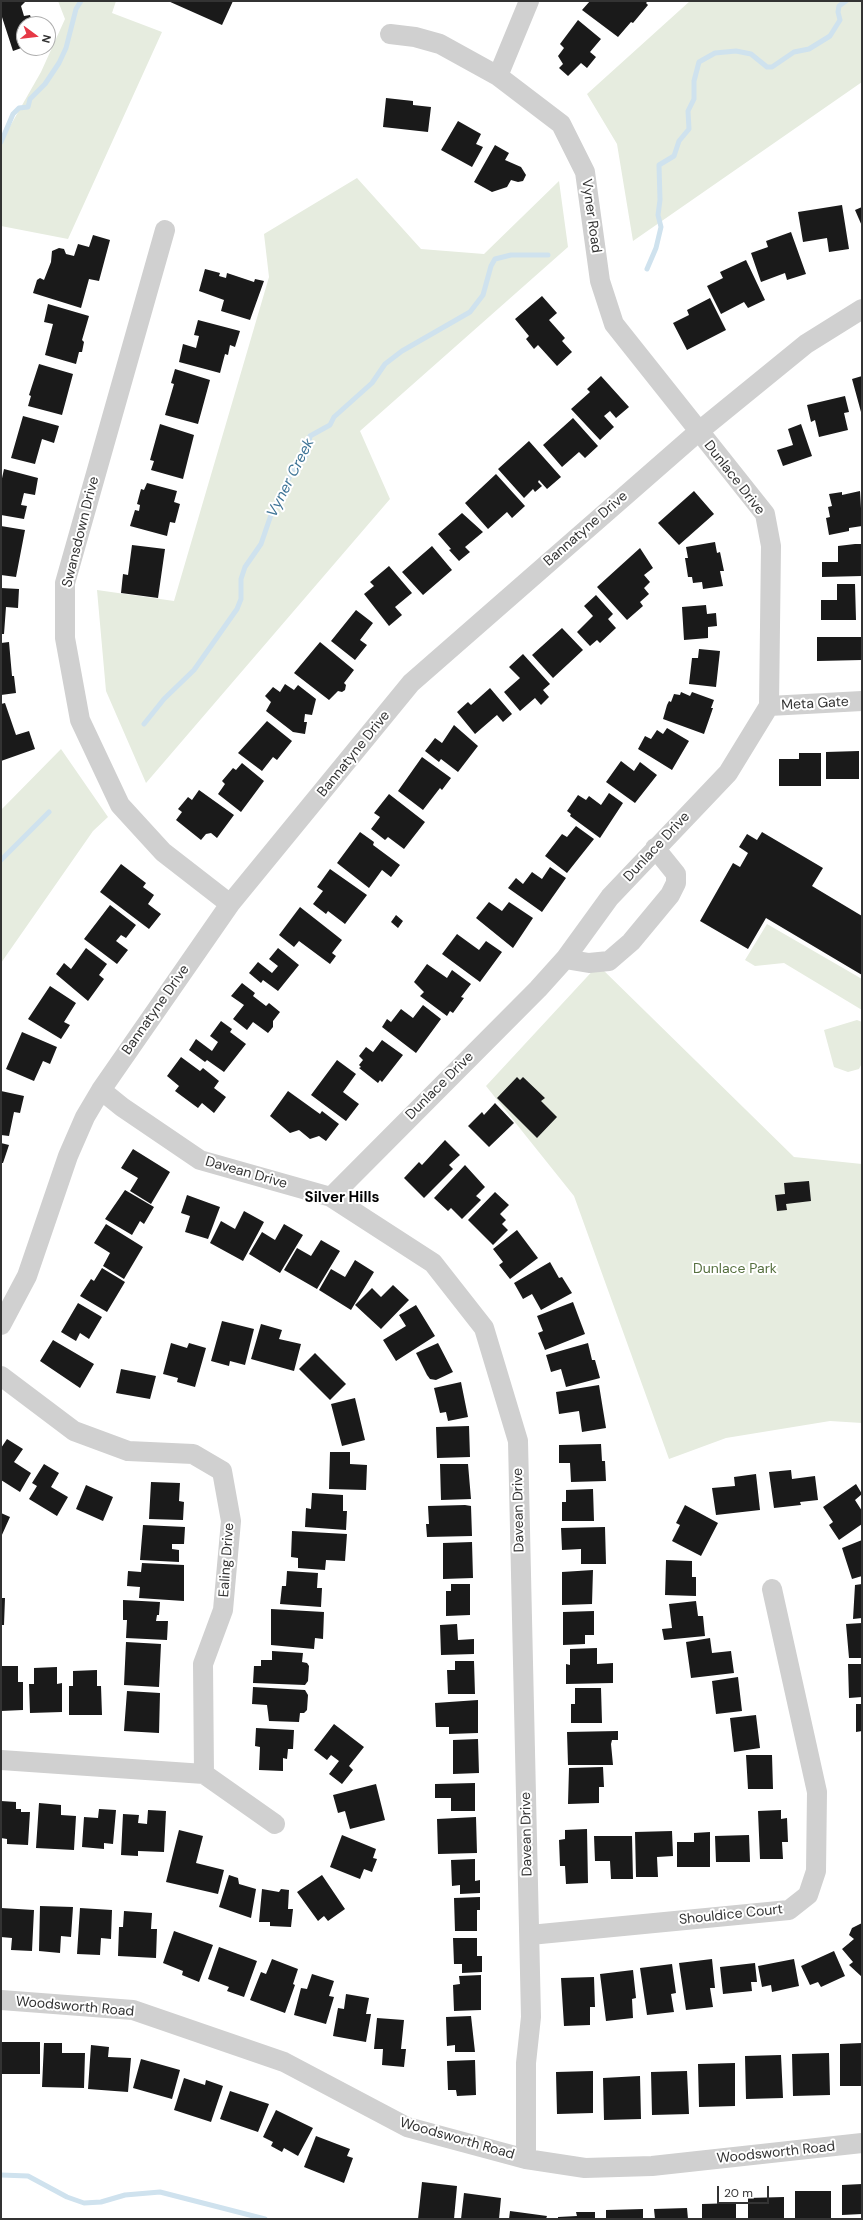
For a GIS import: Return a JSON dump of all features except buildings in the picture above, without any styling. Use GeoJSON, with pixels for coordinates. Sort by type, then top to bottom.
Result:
{"type":"FeatureCollection","features":[{"type":"Feature","properties":{"kind":"street"},"geometry":{"type":"LineString","coordinates":[[498,76],[529,1]]}},
{"type":"Feature","properties":{"kind":"street","name":"Vyner Road"},"geometry":{"type":"LineString","coordinates":[[390,34],[415,37],[440,44],[498,76],[561,124],[585,172],[600,281],[614,324],[698,432]]}},
{"type":"Feature","properties":{"kind":"street","name":"Swansdown Drive"},"geometry":{"type":"LineString","coordinates":[[165,230],[65,583],[65,638],[80,720],[120,805],[163,852],[230,904]]}},
{"type":"Feature","properties":{"kind":"street","name":"Bannatyne Drive"},"geometry":{"type":"LineString","coordinates":[[1,1325],[27,1276],[68,1156],[85,1117],[101,1090],[230,904],[411,683],[698,432],[806,344],[862,309]]}},
{"type":"Feature","properties":{"kind":"street","name":"Dunlace Drive"},"geometry":{"type":"LineString","coordinates":[[331,1196],[538,989],[565,959],[610,897],[728,773],[769,706],[771,546],[765,514],[698,432]]}},
{"type":"Feature","properties":{"kind":"street","name":"Meta Gate"},"geometry":{"type":"LineString","coordinates":[[769,706],[862,701]]}},
{"type":"Feature","properties":{"kind":"street"},"geometry":{"type":"LineString","coordinates":[[565,959],[589,963],[609,961],[631,942],[670,895],[676,883],[676,874],[655,848]]}},
{"type":"Feature","properties":{"kind":"street","name":"Davean Drive"},"geometry":{"type":"LineString","coordinates":[[101,1090],[122,1107],[200,1160],[331,1196],[433,1263],[484,1328],[518,1441],[531,2017],[526,2063],[526,2159]]}},
{"type":"Feature","properties":{"kind":"street","name":"Ealing Drive"},"geometry":{"type":"LineString","coordinates":[[1,1376],[74,1431],[128,1451],[193,1454],[222,1471],[231,1522],[224,1610],[203,1664],[204,1774]]}},
{"type":"Feature","properties":{"kind":"street","name":"Shouldice Court"},"geometry":{"type":"LineString","coordinates":[[530,1935],[789,1910],[808,1895],[816,1871],[817,1792],[772,1589]]}},
{"type":"Feature","properties":{"kind":"street"},"geometry":{"type":"LineString","coordinates":[[1,1760],[204,1774],[275,1824]]}},
{"type":"Feature","properties":{"kind":"street","name":"Woodsworth Road"},"geometry":{"type":"LineString","coordinates":[[1,2000],[133,2010],[284,2062],[407,2127],[526,2159],[585,2168],[652,2166],[862,2143]]}},
{"type":"Feature","properties":{"kind":"green space"},"geometry":{"type":"Polygon","coordinates":[[[58,1],[116,1],[112,13],[162,32],[68,239],[1,226],[1,142],[41,72],[48,56],[56,56],[56,39],[65,19],[58,1]]]}},
{"type":"Feature","properties":{"kind":"green space"},"geometry":{"type":"Polygon","coordinates":[[[690,1],[862,1],[862,82],[633,241],[617,144],[587,94],[690,1]]]}},
{"type":"Feature","properties":{"kind":"green space"},"geometry":{"type":"Polygon","coordinates":[[[357,178],[421,249],[484,254],[559,181],[568,247],[360,431],[390,499],[146,783],[106,691],[97,590],[174,601],[269,277],[264,234],[357,178]]]}},
{"type":"Feature","properties":{"kind":"green space"},"geometry":{"type":"Polygon","coordinates":[[[61,749],[108,817],[93,831],[1,963],[1,810],[61,749]]]}},
{"type":"Feature","properties":{"kind":"green space"},"geometry":{"type":"Polygon","coordinates":[[[767,924],[862,979],[862,1010],[784,963],[755,966],[745,960],[767,924]]]}},
{"type":"Feature","properties":{"kind":"green space","name":"Dunlace Park"},"geometry":{"type":"Polygon","coordinates":[[[598,965],[794,1157],[862,1164],[862,1423],[830,1421],[726,1438],[669,1459],[574,1196],[486,1086],[598,965]]]}},
{"type":"Feature","properties":{"kind":"green space"},"geometry":{"type":"Polygon","coordinates":[[[857,1020],[862,1022],[862,1063],[859,1069],[848,1072],[834,1067],[824,1030],[857,1020]]]}},
{"type":"Feature","properties":{"kind":"waterway"},"geometry":{"type":"LineString","coordinates":[[1,142],[13,114],[19,108],[28,107],[30,99],[45,84],[59,63],[66,48],[76,9],[81,1]]}},
{"type":"Feature","properties":{"kind":"waterway","name":"Vyner Creek"},"geometry":{"type":"LineString","coordinates":[[647,269],[656,248],[661,227],[658,215],[660,200],[659,165],[674,156],[679,141],[689,129],[688,111],[694,99],[694,81],[699,62],[715,53],[736,51],[751,54],[767,67],[772,67],[794,52],[809,49],[830,36],[840,20],[838,12],[839,6],[846,1]]}},
{"type":"Feature","properties":{"kind":"waterway","name":"Vyner Creek"},"geometry":{"type":"LineString","coordinates":[[144,724],[164,699],[194,670],[237,609],[241,599],[241,579],[245,567],[261,544],[272,512],[293,470],[307,454],[310,436],[330,425],[334,417],[372,383],[385,364],[402,351],[470,312],[483,295],[491,266],[495,259],[511,255],[548,255]]}},
{"type":"Feature","properties":{"kind":"waterway","name":"Vyner Creek"},"geometry":{"type":"LineString","coordinates":[[1,860],[49,812]]}},
{"type":"Feature","properties":{"kind":"waterway","name":"Vyner Creek"},"geometry":{"type":"LineString","coordinates":[[1,2175],[28,2176],[67,2197],[84,2203],[101,2202],[125,2195],[160,2192],[265,2219]]}},
{"type":"Feature","properties":{"kind":"district","name":"Silver Hills"},"geometry":{"type":"Point","coordinates":[342,1198]}}]}
